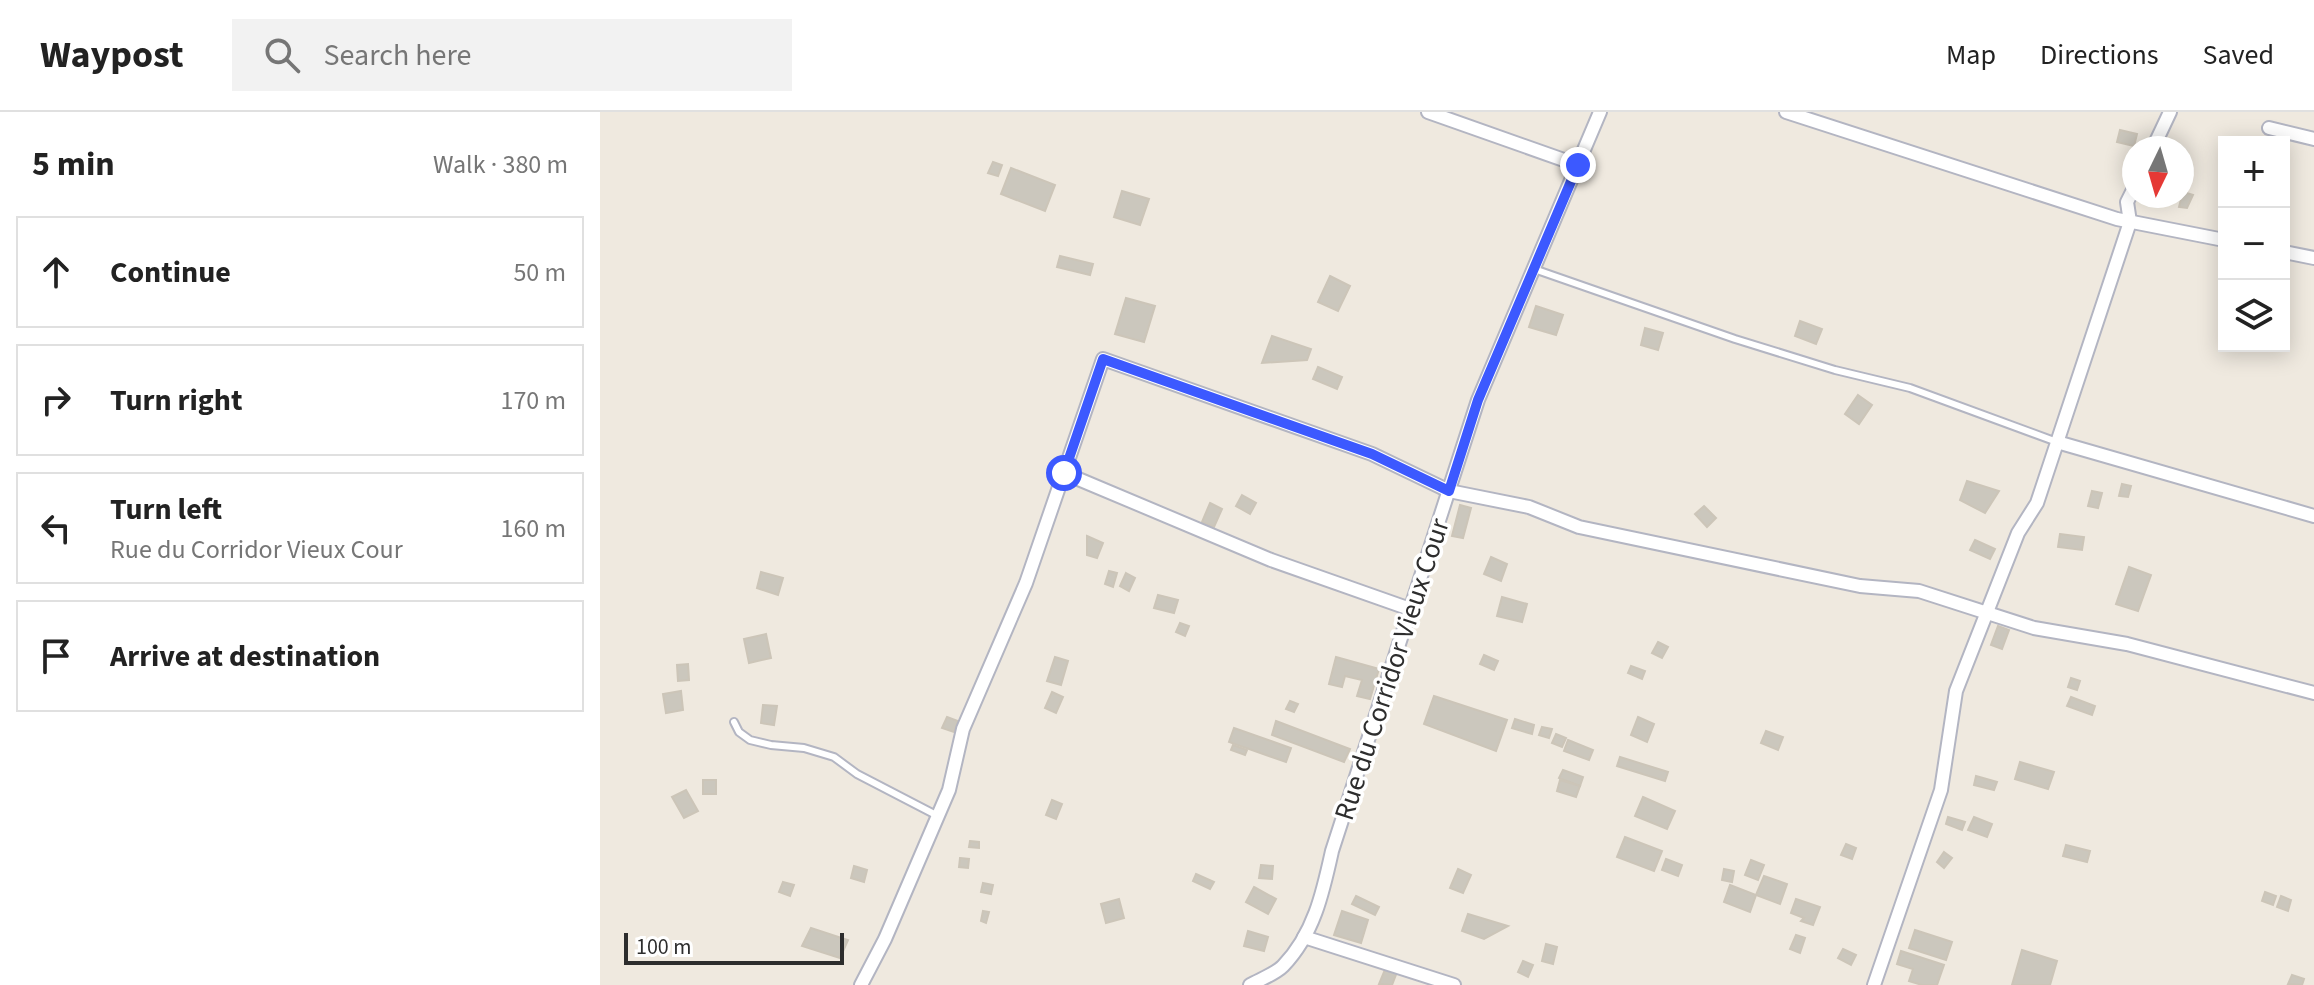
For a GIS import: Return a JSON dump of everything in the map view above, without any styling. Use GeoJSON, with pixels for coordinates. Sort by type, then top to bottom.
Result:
{"type":"FeatureCollection","features":[{"type":"Feature","properties":{"kind":"street"},"geometry":{"type":"LineString","coordinates":[[1428,112],[1578,165]]}},
{"type":"Feature","properties":{"kind":"street","name":"Rue du Corridor Vieux Cour"},"geometry":{"type":"LineString","coordinates":[[1250,985],[1282,968],[1304,937],[1320,902],[1332,851],[1478,400],[1600,112]]}},
{"type":"Feature","properties":{"kind":"street"},"geometry":{"type":"LineString","coordinates":[[1786,112],[2130,222],[2218,239]]}},
{"type":"Feature","properties":{"kind":"street"},"geometry":{"type":"LineString","coordinates":[[2159,136],[2170,112]]}},
{"type":"Feature","properties":{"kind":"street"},"geometry":{"type":"LineString","coordinates":[[2269,128],[2314,139]]}},
{"type":"Feature","properties":{"kind":"street"},"geometry":{"type":"LineString","coordinates":[[1874,985],[1941,790],[1956,691],[2018,533],[2037,503],[2130,222],[2128,208]]}},
{"type":"Feature","properties":{"kind":"street"},"geometry":{"type":"LineString","coordinates":[[2290,253],[2314,258]]}},
{"type":"Feature","properties":{"kind":"street"},"geometry":{"type":"LineString","coordinates":[[861,985],[885,939],[949,790],[963,729],[1026,583],[1103,359],[1372,454],[1449,491],[1529,507],[1579,527],[1860,586],[1919,591],[2034,628],[2127,644],[2314,693]]}},
{"type":"Feature","properties":{"kind":"street"},"geometry":{"type":"LineString","coordinates":[[2057,442],[2314,516]]}},
{"type":"Feature","properties":{"kind":"street"},"geometry":{"type":"LineString","coordinates":[[1064,473],[1271,560],[1410,609]]}},
{"type":"Feature","properties":{"kind":"street"},"geometry":{"type":"LineString","coordinates":[[1304,937],[1454,985]]}},
{"type":"Feature","properties":{"kind":"lane"},"geometry":{"type":"LineString","coordinates":[[1534,269],[1735,339],[1835,370],[1910,388],[2057,442]]}},
{"type":"Feature","properties":{"kind":"lane"},"geometry":{"type":"LineString","coordinates":[[734,722],[739,732],[750,740],[804,748],[834,757],[857,774],[938,816]]}},
{"type":"Feature","properties":{"kind":"building"},"geometry":{"type":"Polygon","coordinates":[[[2120,130],[2137,134],[2122,136],[2122,143],[2117,142],[2120,130]]]}},
{"type":"Feature","properties":{"kind":"building"},"geometry":{"type":"Polygon","coordinates":[[[993,162],[1002,165],[998,176],[988,173],[993,162]]]}},
{"type":"Feature","properties":{"kind":"building"},"geometry":{"type":"Polygon","coordinates":[[[1011,168],[1055,185],[1045,211],[1001,194],[1011,168]]]}},
{"type":"Feature","properties":{"kind":"building"},"geometry":{"type":"Polygon","coordinates":[[[1122,191],[1149,199],[1140,225],[1114,217],[1122,191]]]}},
{"type":"Feature","properties":{"kind":"building"},"geometry":{"type":"Polygon","coordinates":[[[1060,256],[1093,264],[1090,275],[1057,267],[1060,256]]]}},
{"type":"Feature","properties":{"kind":"building"},"geometry":{"type":"Polygon","coordinates":[[[1330,276],[1350,286],[1338,311],[1318,302],[1330,276]]]}},
{"type":"Feature","properties":{"kind":"building"},"geometry":{"type":"Polygon","coordinates":[[[1126,298],[1155,306],[1144,342],[1115,334],[1126,298]]]}},
{"type":"Feature","properties":{"kind":"building"},"geometry":{"type":"Polygon","coordinates":[[[1536,306],[1563,315],[1556,335],[1529,327],[1536,306]]]}},
{"type":"Feature","properties":{"kind":"building"},"geometry":{"type":"Polygon","coordinates":[[[1800,321],[1822,329],[1816,344],[1795,336],[1800,321]]]}},
{"type":"Feature","properties":{"kind":"building"},"geometry":{"type":"Polygon","coordinates":[[[1645,328],[1663,333],[1658,350],[1641,345],[1645,328]]]}},
{"type":"Feature","properties":{"kind":"building"},"geometry":{"type":"Polygon","coordinates":[[[1272,336],[1311,349],[1307,360],[1262,363],[1272,336]]]}},
{"type":"Feature","properties":{"kind":"building"},"geometry":{"type":"Polygon","coordinates":[[[1318,367],[1342,377],[1337,389],[1313,379],[1318,367]]]}},
{"type":"Feature","properties":{"kind":"building"},"geometry":{"type":"Polygon","coordinates":[[[1858,395],[1872,405],[1859,424],[1845,414],[1858,395]]]}},
{"type":"Feature","properties":{"kind":"building"},"geometry":{"type":"Polygon","coordinates":[[[1967,481],[1999,491],[1985,513],[1960,500],[1967,481]]]}},
{"type":"Feature","properties":{"kind":"building"},"geometry":{"type":"Polygon","coordinates":[[[2122,484],[2131,486],[2128,497],[2119,496],[2122,484]]]}},
{"type":"Feature","properties":{"kind":"building"},"geometry":{"type":"Polygon","coordinates":[[[2092,491],[2102,493],[2098,508],[2088,506],[2092,491]]]}},
{"type":"Feature","properties":{"kind":"building"},"geometry":{"type":"Polygon","coordinates":[[[1242,495],[1256,503],[1250,514],[1236,506],[1242,495]]]}},
{"type":"Feature","properties":{"kind":"building"},"geometry":{"type":"Polygon","coordinates":[[[1210,503],[1222,509],[1214,527],[1202,522],[1210,503]]]}},
{"type":"Feature","properties":{"kind":"building"},"geometry":{"type":"Polygon","coordinates":[[[1460,505],[1471,508],[1463,538],[1452,536],[1460,505]]]}},
{"type":"Feature","properties":{"kind":"building"},"geometry":{"type":"Polygon","coordinates":[[[1704,506],[1716,518],[1707,527],[1695,514],[1704,506]]]}},
{"type":"Feature","properties":{"kind":"building"},"geometry":{"type":"Polygon","coordinates":[[[2060,534],[2084,537],[2082,550],[2058,547],[2060,534]]]}},
{"type":"Feature","properties":{"kind":"building"},"geometry":{"type":"Polygon","coordinates":[[[1087,536],[1103,543],[1097,558],[1087,555],[1087,536]]]}},
{"type":"Feature","properties":{"kind":"building"},"geometry":{"type":"Polygon","coordinates":[[[1975,540],[1995,549],[1990,559],[1970,550],[1975,540]]]}},
{"type":"Feature","properties":{"kind":"building"},"geometry":{"type":"Polygon","coordinates":[[[1491,557],[1507,564],[1501,581],[1484,574],[1491,557]]]}},
{"type":"Feature","properties":{"kind":"building"},"geometry":{"type":"Polygon","coordinates":[[[2129,567],[2151,575],[2138,611],[2116,604],[2129,567]]]}},
{"type":"Feature","properties":{"kind":"building"},"geometry":{"type":"Polygon","coordinates":[[[1109,571],[1117,573],[1113,587],[1105,584],[1109,571]]]}},
{"type":"Feature","properties":{"kind":"building"},"geometry":{"type":"Polygon","coordinates":[[[761,572],[783,578],[778,595],[757,588],[761,572]]]}},
{"type":"Feature","properties":{"kind":"building"},"geometry":{"type":"Polygon","coordinates":[[[1126,573],[1135,578],[1129,591],[1120,586],[1126,573]]]}},
{"type":"Feature","properties":{"kind":"building"},"geometry":{"type":"Polygon","coordinates":[[[1158,595],[1178,600],[1174,613],[1154,608],[1158,595]]]}},
{"type":"Feature","properties":{"kind":"building"},"geometry":{"type":"Polygon","coordinates":[[[1502,597],[1527,604],[1522,622],[1497,616],[1502,597]]]}},
{"type":"Feature","properties":{"kind":"building"},"geometry":{"type":"Polygon","coordinates":[[[1180,623],[1189,626],[1185,636],[1176,632],[1180,623]]]}},
{"type":"Feature","properties":{"kind":"building"},"geometry":{"type":"Polygon","coordinates":[[[1998,626],[2009,630],[2002,649],[1991,645],[1998,626]]]}},
{"type":"Feature","properties":{"kind":"building"},"geometry":{"type":"Polygon","coordinates":[[[766,634],[771,658],[749,663],[744,639],[766,634]]]}},
{"type":"Feature","properties":{"kind":"building"},"geometry":{"type":"Polygon","coordinates":[[[1658,642],[1668,647],[1662,658],[1652,653],[1658,642]]]}},
{"type":"Feature","properties":{"kind":"building"},"geometry":{"type":"Polygon","coordinates":[[[1484,655],[1498,661],[1494,670],[1480,664],[1484,655]]]}},
{"type":"Feature","properties":{"kind":"building"},"geometry":{"type":"Polygon","coordinates":[[[1055,657],[1068,661],[1061,685],[1047,681],[1055,657]]]}},
{"type":"Feature","properties":{"kind":"building"},"geometry":{"type":"Polygon","coordinates":[[[1336,657],[1379,669],[1370,699],[1357,696],[1362,680],[1345,676],[1342,687],[1329,684],[1336,657]]]}},
{"type":"Feature","properties":{"kind":"building"},"geometry":{"type":"Polygon","coordinates":[[[688,664],[689,680],[678,681],[677,665],[688,664]]]}},
{"type":"Feature","properties":{"kind":"building"},"geometry":{"type":"Polygon","coordinates":[[[1631,666],[1645,671],[1642,679],[1628,673],[1631,666]]]}},
{"type":"Feature","properties":{"kind":"building"},"geometry":{"type":"Polygon","coordinates":[[[2071,678],[2080,681],[2077,690],[2068,687],[2071,678]]]}},
{"type":"Feature","properties":{"kind":"building"},"geometry":{"type":"Polygon","coordinates":[[[681,691],[683,710],[666,713],[663,694],[681,691]]]}},
{"type":"Feature","properties":{"kind":"building"},"geometry":{"type":"Polygon","coordinates":[[[1052,692],[1063,697],[1056,713],[1045,708],[1052,692]]]}},
{"type":"Feature","properties":{"kind":"building"},"geometry":{"type":"Polygon","coordinates":[[[1434,696],[1507,720],[1496,751],[1424,724],[1434,696]]]}},
{"type":"Feature","properties":{"kind":"building"},"geometry":{"type":"Polygon","coordinates":[[[2071,697],[2095,706],[2092,715],[2067,706],[2071,697]]]}},
{"type":"Feature","properties":{"kind":"building"},"geometry":{"type":"Polygon","coordinates":[[[1290,701],[1298,704],[1294,712],[1286,709],[1290,701]]]}},
{"type":"Feature","properties":{"kind":"building"},"geometry":{"type":"Polygon","coordinates":[[[763,705],[777,706],[774,725],[761,723],[763,705]]]}},
{"type":"Feature","properties":{"kind":"building"},"geometry":{"type":"Polygon","coordinates":[[[947,717],[958,721],[954,732],[942,728],[947,717]]]}},
{"type":"Feature","properties":{"kind":"building"},"geometry":{"type":"Polygon","coordinates":[[[1638,717],[1654,724],[1647,742],[1631,735],[1638,717]]]}},
{"type":"Feature","properties":{"kind":"building"},"geometry":{"type":"Polygon","coordinates":[[[1515,719],[1534,725],[1532,734],[1512,728],[1515,719]]]}},
{"type":"Feature","properties":{"kind":"building"},"geometry":{"type":"Polygon","coordinates":[[[1276,721],[1350,749],[1344,762],[1272,735],[1276,721]]]}},
{"type":"Feature","properties":{"kind":"building"},"geometry":{"type":"Polygon","coordinates":[[[1542,727],[1552,729],[1549,738],[1539,735],[1542,727]]]}},
{"type":"Feature","properties":{"kind":"building"},"geometry":{"type":"Polygon","coordinates":[[[1234,728],[1291,748],[1286,762],[1229,742],[1234,728]]]}},
{"type":"Feature","properties":{"kind":"building"},"geometry":{"type":"Polygon","coordinates":[[[1766,731],[1783,737],[1778,750],[1761,743],[1766,731]]]}},
{"type":"Feature","properties":{"kind":"building"},"geometry":{"type":"Polygon","coordinates":[[[1556,734],[1566,738],[1562,747],[1552,743],[1556,734]]]}},
{"type":"Feature","properties":{"kind":"building"},"geometry":{"type":"Polygon","coordinates":[[[1568,740],[1593,750],[1589,760],[1564,751],[1568,740]]]}},
{"type":"Feature","properties":{"kind":"building"},"geometry":{"type":"Polygon","coordinates":[[[1233,745],[1247,750],[1245,755],[1231,750],[1233,745]]]}},
{"type":"Feature","properties":{"kind":"building"},"geometry":{"type":"Polygon","coordinates":[[[1620,757],[1668,772],[1665,781],[1617,766],[1620,757]]]}},
{"type":"Feature","properties":{"kind":"building"},"geometry":{"type":"Polygon","coordinates":[[[2020,762],[2054,772],[2048,789],[2015,779],[2020,762]]]}},
{"type":"Feature","properties":{"kind":"building"},"geometry":{"type":"Polygon","coordinates":[[[1563,770],[1583,777],[1580,786],[1559,778],[1563,770]]]}},
{"type":"Feature","properties":{"kind":"building"},"geometry":{"type":"Polygon","coordinates":[[[1976,776],[1997,782],[1994,790],[1974,785],[1976,776]]]}},
{"type":"Feature","properties":{"kind":"building"},"geometry":{"type":"Polygon","coordinates":[[[703,780],[716,780],[716,794],[703,794],[703,780]]]}},
{"type":"Feature","properties":{"kind":"building"},"geometry":{"type":"Polygon","coordinates":[[[1560,780],[1580,786],[1576,797],[1557,791],[1560,780]]]}},
{"type":"Feature","properties":{"kind":"building"},"geometry":{"type":"Polygon","coordinates":[[[686,790],[698,811],[684,818],[672,797],[686,790]]]}},
{"type":"Feature","properties":{"kind":"building"},"geometry":{"type":"Polygon","coordinates":[[[1643,797],[1675,811],[1667,829],[1635,816],[1643,797]]]}},
{"type":"Feature","properties":{"kind":"building"},"geometry":{"type":"Polygon","coordinates":[[[1052,800],[1062,804],[1056,819],[1046,815],[1052,800]]]}},
{"type":"Feature","properties":{"kind":"building"},"geometry":{"type":"Polygon","coordinates":[[[1948,817],[1965,822],[1962,830],[1946,824],[1948,817]]]}},
{"type":"Feature","properties":{"kind":"building"},"geometry":{"type":"Polygon","coordinates":[[[1974,817],[1992,824],[1987,837],[1968,830],[1974,817]]]}},
{"type":"Feature","properties":{"kind":"building"},"geometry":{"type":"Polygon","coordinates":[[[1625,837],[1662,851],[1654,871],[1617,857],[1625,837]]]}},
{"type":"Feature","properties":{"kind":"building"},"geometry":{"type":"Polygon","coordinates":[[[970,841],[979,842],[979,848],[969,847],[970,841]]]}},
{"type":"Feature","properties":{"kind":"building"},"geometry":{"type":"Polygon","coordinates":[[[1846,844],[1856,848],[1852,859],[1841,855],[1846,844]]]}},
{"type":"Feature","properties":{"kind":"building"},"geometry":{"type":"Polygon","coordinates":[[[2066,845],[2090,851],[2087,862],[2063,856],[2066,845]]]}},
{"type":"Feature","properties":{"kind":"building"},"geometry":{"type":"Polygon","coordinates":[[[1944,852],[1952,858],[1944,868],[1937,862],[1944,852]]]}},
{"type":"Feature","properties":{"kind":"building"},"geometry":{"type":"Polygon","coordinates":[[[960,858],[969,859],[968,868],[959,867],[960,858]]]}},
{"type":"Feature","properties":{"kind":"building"},"geometry":{"type":"Polygon","coordinates":[[[1666,859],[1682,865],[1678,876],[1662,870],[1666,859]]]}},
{"type":"Feature","properties":{"kind":"building"},"geometry":{"type":"Polygon","coordinates":[[[1751,860],[1764,865],[1758,880],[1745,875],[1751,860]]]}},
{"type":"Feature","properties":{"kind":"building"},"geometry":{"type":"Polygon","coordinates":[[[1261,865],[1273,866],[1272,879],[1259,878],[1261,865]]]}},
{"type":"Feature","properties":{"kind":"building"},"geometry":{"type":"Polygon","coordinates":[[[854,866],[867,870],[864,882],[851,878],[854,866]]]}},
{"type":"Feature","properties":{"kind":"building"},"geometry":{"type":"Polygon","coordinates":[[[1458,869],[1471,875],[1463,893],[1450,888],[1458,869]]]}},
{"type":"Feature","properties":{"kind":"building"},"geometry":{"type":"Polygon","coordinates":[[[1724,869],[1734,871],[1732,882],[1722,880],[1724,869]]]}},
{"type":"Feature","properties":{"kind":"building"},"geometry":{"type":"Polygon","coordinates":[[[1196,874],[1214,882],[1210,889],[1193,881],[1196,874]]]}},
{"type":"Feature","properties":{"kind":"building"},"geometry":{"type":"Polygon","coordinates":[[[1764,876],[1787,884],[1780,904],[1756,895],[1764,876]]]}},
{"type":"Feature","properties":{"kind":"building"},"geometry":{"type":"Polygon","coordinates":[[[783,882],[794,885],[790,896],[779,892],[783,882]]]}},
{"type":"Feature","properties":{"kind":"building"},"geometry":{"type":"Polygon","coordinates":[[[983,883],[993,885],[991,894],[981,892],[983,883]]]}},
{"type":"Feature","properties":{"kind":"building"},"geometry":{"type":"Polygon","coordinates":[[[1730,885],[1756,895],[1750,912],[1724,902],[1730,885]]]}},
{"type":"Feature","properties":{"kind":"building"},"geometry":{"type":"Polygon","coordinates":[[[1254,887],[1276,899],[1268,914],[1246,902],[1254,887]]]}},
{"type":"Feature","properties":{"kind":"building"},"geometry":{"type":"Polygon","coordinates":[[[2265,892],[2276,896],[2273,905],[2262,901],[2265,892]]]}},
{"type":"Feature","properties":{"kind":"building"},"geometry":{"type":"Polygon","coordinates":[[[1356,896],[1379,907],[1375,915],[1352,904],[1356,896]]]}},
{"type":"Feature","properties":{"kind":"building"},"geometry":{"type":"Polygon","coordinates":[[[2281,896],[2291,900],[2288,911],[2277,907],[2281,896]]]}},
{"type":"Feature","properties":{"kind":"building"},"geometry":{"type":"Polygon","coordinates":[[[1119,899],[1124,918],[1106,923],[1101,904],[1119,899]]]}},
{"type":"Feature","properties":{"kind":"building"},"geometry":{"type":"Polygon","coordinates":[[[1796,899],[1820,907],[1813,925],[1791,913],[1796,899]]]}},
{"type":"Feature","properties":{"kind":"building"},"geometry":{"type":"Polygon","coordinates":[[[983,911],[989,912],[986,923],[981,921],[983,911]]]}},
{"type":"Feature","properties":{"kind":"building"},"geometry":{"type":"Polygon","coordinates":[[[1342,911],[1368,920],[1361,943],[1334,935],[1342,911]]]}},
{"type":"Feature","properties":{"kind":"building"},"geometry":{"type":"Polygon","coordinates":[[[1468,914],[1508,926],[1484,939],[1462,931],[1468,914]]]}},
{"type":"Feature","properties":{"kind":"building"},"geometry":{"type":"Polygon","coordinates":[[[811,928],[848,940],[840,958],[802,946],[811,928]]]}},
{"type":"Feature","properties":{"kind":"building"},"geometry":{"type":"Polygon","coordinates":[[[1915,930],[1952,942],[1946,960],[1909,948],[1915,930]]]}},
{"type":"Feature","properties":{"kind":"building"},"geometry":{"type":"Polygon","coordinates":[[[1248,931],[1268,937],[1264,951],[1244,946],[1248,931]]]}},
{"type":"Feature","properties":{"kind":"building"},"geometry":{"type":"Polygon","coordinates":[[[1796,935],[1805,938],[1800,953],[1790,949],[1796,935]]]}},
{"type":"Feature","properties":{"kind":"building"},"geometry":{"type":"Polygon","coordinates":[[[1546,944],[1557,947],[1553,964],[1542,961],[1546,944]]]}},
{"type":"Feature","properties":{"kind":"building"},"geometry":{"type":"Polygon","coordinates":[[[1843,949],[1856,955],[1851,965],[1838,958],[1843,949]]]}},
{"type":"Feature","properties":{"kind":"building"},"geometry":{"type":"Polygon","coordinates":[[[2022,950],[2057,961],[2050,985],[2012,985],[2022,950]]]}},
{"type":"Feature","properties":{"kind":"building"},"geometry":{"type":"Polygon","coordinates":[[[1901,951],[1944,965],[1937,985],[1909,981],[1913,969],[1897,964],[1901,951]]]}},
{"type":"Feature","properties":{"kind":"building"},"geometry":{"type":"Polygon","coordinates":[[[1523,961],[1533,965],[1528,977],[1518,972],[1523,961]]]}},
{"type":"Feature","properties":{"kind":"building"},"geometry":{"type":"Polygon","coordinates":[[[1386,967],[1397,972],[1392,985],[1379,984],[1386,967]]]}},
{"type":"Feature","properties":{"kind":"building"},"geometry":{"type":"Polygon","coordinates":[[[2292,975],[2304,979],[2302,985],[2288,984],[2292,975]]]}},
{"type":"Feature","properties":{"kind":"route"},"geometry":{"type":"LineString","coordinates":[[1064,473],[1103,359],[1372,454],[1449,491],[1478,400],[1578,165]]}}]}
